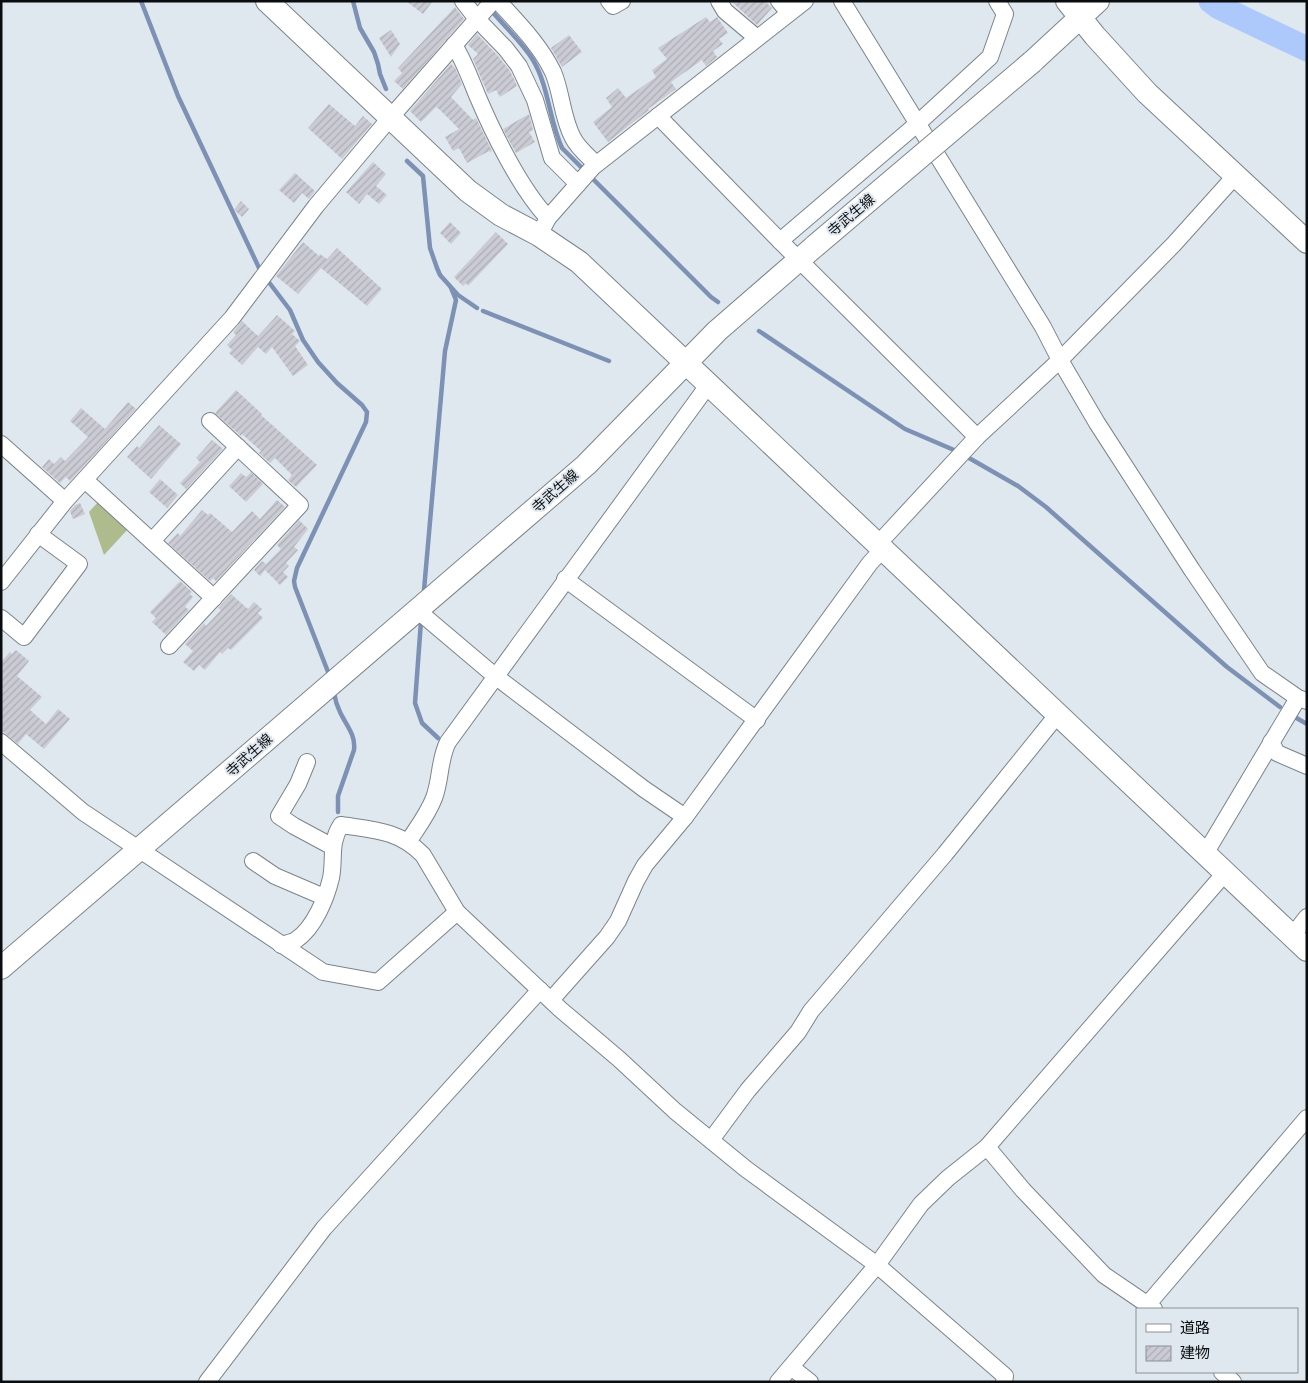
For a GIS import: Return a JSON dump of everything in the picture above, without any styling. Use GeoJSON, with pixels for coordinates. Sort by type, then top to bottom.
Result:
{"type":"FeatureCollection","features":[{"type":"Feature","properties":{"kind":"street"},"geometry":{"type":"LineString","coordinates":[[266,1],[468,191],[501,215],[544,226]]}},
{"type":"Feature","properties":{"kind":"street"},"geometry":{"type":"LineString","coordinates":[[463,1],[480,16],[519,66],[535,100],[552,158],[580,182]]}},
{"type":"Feature","properties":{"kind":"street"},"geometry":{"type":"LineString","coordinates":[[1,582],[65,501],[232,318],[316,206],[493,1]]}},
{"type":"Feature","properties":{"kind":"street"},"geometry":{"type":"LineString","coordinates":[[498,1],[536,44],[547,61],[557,84],[572,137],[595,165]]}},
{"type":"Feature","properties":{"kind":"street"},"geometry":{"type":"LineString","coordinates":[[609,1],[613,6],[622,1]]}},
{"type":"Feature","properties":{"kind":"street"},"geometry":{"type":"LineString","coordinates":[[719,1],[725,12],[757,38]]}},
{"type":"Feature","properties":{"kind":"street"},"geometry":{"type":"LineString","coordinates":[[544,226],[595,165],[757,38],[784,7],[805,1]]}},
{"type":"Feature","properties":{"kind":"street"},"geometry":{"type":"LineString","coordinates":[[842,1],[1043,327],[1096,423],[1160,521],[1262,673],[1302,699],[1272,742],[1205,854]]}},
{"type":"Feature","properties":{"kind":"street"},"geometry":{"type":"LineString","coordinates":[[780,241],[917,124],[990,57],[1005,14],[997,1]]}},
{"type":"Feature","properties":{"kind":"street","name":"寺武生線"},"geometry":{"type":"LineString","coordinates":[[1,968],[586,464],[685,362],[717,332],[1032,62],[1073,9],[1098,1]]}},
{"type":"Feature","properties":{"kind":"street"},"geometry":{"type":"LineString","coordinates":[[1073,9],[1147,93],[1307,242]]}},
{"type":"Feature","properties":{"kind":"street"},"geometry":{"type":"LineString","coordinates":[[454,46],[464,62],[482,106],[512,165],[531,197],[544,226],[579,262],[1299,943],[1307,916]]}},
{"type":"Feature","properties":{"kind":"street"},"geometry":{"type":"LineString","coordinates":[[658,116],[780,241],[807,253],[977,437]]}},
{"type":"Feature","properties":{"kind":"street"},"geometry":{"type":"LineString","coordinates":[[207,1382],[324,1228],[546,995],[607,937],[618,921],[645,865],[685,818],[870,563],[880,546],[977,437],[1060,360],[1174,244],[1236,175]]}},
{"type":"Feature","properties":{"kind":"street"},"geometry":{"type":"LineString","coordinates":[[408,842],[433,800],[439,784],[446,746],[495,676],[709,384]]}},
{"type":"Feature","properties":{"kind":"street"},"geometry":{"type":"LineString","coordinates":[[169,646],[300,505],[210,421]]}},
{"type":"Feature","properties":{"kind":"street"},"geometry":{"type":"LineString","coordinates":[[1,444],[65,501]]}},
{"type":"Feature","properties":{"kind":"street"},"geometry":{"type":"LineString","coordinates":[[152,541],[238,447]]}},
{"type":"Feature","properties":{"kind":"street"},"geometry":{"type":"LineString","coordinates":[[85,480],[214,598]]}},
{"type":"Feature","properties":{"kind":"street"},"geometry":{"type":"LineString","coordinates":[[1,618],[24,637],[79,564],[38,534]]}},
{"type":"Feature","properties":{"kind":"street"},"geometry":{"type":"LineString","coordinates":[[565,580],[757,720]]}},
{"type":"Feature","properties":{"kind":"street"},"geometry":{"type":"LineString","coordinates":[[418,610],[495,676],[685,818]]}},
{"type":"Feature","properties":{"kind":"street"},"geometry":{"type":"LineString","coordinates":[[711,1140],[748,1090],[798,1032],[811,1011],[945,854],[1058,714]]}},
{"type":"Feature","properties":{"kind":"street"},"geometry":{"type":"LineString","coordinates":[[1,742],[83,812],[323,972],[378,982],[457,912]]}},
{"type":"Feature","properties":{"kind":"street"},"geometry":{"type":"LineString","coordinates":[[1272,742],[1277,753],[1307,766]]}},
{"type":"Feature","properties":{"kind":"street"},"geometry":{"type":"LineString","coordinates":[[307,762],[298,784],[279,816],[300,830],[333,847]]}},
{"type":"Feature","properties":{"kind":"street"},"geometry":{"type":"LineString","coordinates":[[281,944],[294,942],[307,931],[324,897],[331,877],[334,836],[341,825],[386,832],[399,836],[423,855],[457,912],[546,995],[646,1085],[746,1169],[877,1265],[1005,1376],[1004,1382]]}},
{"type":"Feature","properties":{"kind":"street"},"geometry":{"type":"LineString","coordinates":[[253,862],[276,876],[324,897]]}},
{"type":"Feature","properties":{"kind":"street"},"geometry":{"type":"LineString","coordinates":[[778,1382],[877,1265],[920,1204],[948,1178],[987,1147],[1226,873]]}},
{"type":"Feature","properties":{"kind":"street"},"geometry":{"type":"LineString","coordinates":[[987,1147],[1023,1190],[1104,1275],[1151,1307],[1307,1118]]}},
{"type":"Feature","properties":{"kind":"street"},"geometry":{"type":"LineString","coordinates":[[791,1366],[810,1382]]}},
{"type":"Feature","properties":{"kind":"street"},"geometry":{"type":"LineString","coordinates":[[1223,1373],[1233,1382]]}},
{"type":"Feature","properties":{"kind":"green space"},"geometry":{"type":"Polygon","coordinates":[[[99,501],[128,529],[104,555],[89,512],[99,501]]]}},
{"type":"Feature","properties":{"kind":"building"},"geometry":{"type":"Polygon","coordinates":[[[406,1],[433,1],[423,14],[406,1]]]}},
{"type":"Feature","properties":{"kind":"building"},"geometry":{"type":"Polygon","coordinates":[[[731,1],[765,1],[772,8],[757,25],[731,1]]]}},
{"type":"Feature","properties":{"kind":"building"},"geometry":{"type":"Polygon","coordinates":[[[455,7],[464,19],[403,89],[394,81],[402,73],[398,68],[455,7]]]}},
{"type":"Feature","properties":{"kind":"building"},"geometry":{"type":"Polygon","coordinates":[[[706,17],[710,22],[717,17],[728,33],[719,39],[723,44],[713,51],[717,57],[706,66],[702,60],[671,82],[676,89],[608,142],[593,122],[612,107],[606,98],[618,88],[626,98],[656,77],[652,70],[667,59],[658,48],[706,17]]]}},
{"type":"Feature","properties":{"kind":"building"},"geometry":{"type":"Polygon","coordinates":[[[391,30],[400,44],[391,57],[379,38],[391,30]]]}},
{"type":"Feature","properties":{"kind":"building"},"geometry":{"type":"Polygon","coordinates":[[[477,34],[510,71],[517,86],[500,97],[496,90],[488,94],[473,59],[478,54],[468,45],[477,34]]]}},
{"type":"Feature","properties":{"kind":"building"},"geometry":{"type":"Polygon","coordinates":[[[569,35],[582,52],[562,67],[551,48],[569,35]]]}},
{"type":"Feature","properties":{"kind":"building"},"geometry":{"type":"Polygon","coordinates":[[[451,64],[455,68],[462,84],[451,97],[473,120],[476,118],[492,151],[467,163],[459,148],[453,151],[445,137],[459,129],[439,109],[436,107],[421,122],[410,111],[451,64]]]}},
{"type":"Feature","properties":{"kind":"building"},"geometry":{"type":"Polygon","coordinates":[[[329,104],[355,126],[363,116],[372,124],[342,159],[308,128],[329,104]]]}},
{"type":"Feature","properties":{"kind":"building"},"geometry":{"type":"Polygon","coordinates":[[[529,114],[533,130],[529,132],[535,142],[516,153],[503,129],[529,114]]]}},
{"type":"Feature","properties":{"kind":"building"},"geometry":{"type":"Polygon","coordinates":[[[373,162],[386,174],[376,186],[387,195],[379,204],[367,194],[359,204],[346,192],[373,162]]]}},
{"type":"Feature","properties":{"kind":"building"},"geometry":{"type":"Polygon","coordinates":[[[295,173],[315,191],[309,199],[302,193],[294,203],[279,190],[295,173]]]}},
{"type":"Feature","properties":{"kind":"building"},"geometry":{"type":"Polygon","coordinates":[[[241,201],[249,209],[242,217],[234,210],[241,201]]]}},
{"type":"Feature","properties":{"kind":"building"},"geometry":{"type":"Polygon","coordinates":[[[450,222],[461,233],[451,244],[440,233],[450,222]]]}},
{"type":"Feature","properties":{"kind":"building"},"geometry":{"type":"Polygon","coordinates":[[[496,232],[508,244],[468,286],[466,283],[463,286],[454,277],[496,232]]]}},
{"type":"Feature","properties":{"kind":"building"},"geometry":{"type":"Polygon","coordinates":[[[303,242],[319,256],[320,254],[327,259],[337,248],[382,289],[367,306],[321,268],[298,294],[276,276],[303,242]]]}},
{"type":"Feature","properties":{"kind":"building"},"geometry":{"type":"Polygon","coordinates":[[[277,315],[295,331],[292,334],[300,341],[295,346],[308,365],[293,376],[272,347],[266,354],[258,347],[242,365],[229,353],[232,350],[227,345],[236,335],[233,332],[242,321],[258,336],[277,315]]]}},
{"type":"Feature","properties":{"kind":"building"},"geometry":{"type":"Polygon","coordinates":[[[236,390],[317,465],[296,487],[288,480],[292,475],[275,458],[270,463],[259,453],[261,451],[215,413],[236,390]]]}},
{"type":"Feature","properties":{"kind":"building"},"geometry":{"type":"Polygon","coordinates":[[[128,402],[136,409],[70,481],[66,477],[60,483],[42,467],[49,459],[54,464],[61,457],[65,461],[88,437],[70,421],[81,408],[105,429],[128,402]]]}},
{"type":"Feature","properties":{"kind":"building"},"geometry":{"type":"Polygon","coordinates":[[[159,425],[181,444],[151,479],[127,457],[137,446],[139,448],[159,425]]]}},
{"type":"Feature","properties":{"kind":"building"},"geometry":{"type":"Polygon","coordinates":[[[212,440],[223,449],[186,489],[180,483],[200,462],[196,458],[212,440]]]}},
{"type":"Feature","properties":{"kind":"building"},"geometry":{"type":"Polygon","coordinates":[[[251,472],[263,484],[246,502],[229,486],[241,473],[246,477],[251,472]]]}},
{"type":"Feature","properties":{"kind":"building"},"geometry":{"type":"Polygon","coordinates":[[[160,479],[178,495],[167,508],[149,492],[160,479]]]}},
{"type":"Feature","properties":{"kind":"building"},"geometry":{"type":"Polygon","coordinates":[[[277,500],[285,507],[216,581],[213,578],[210,581],[168,543],[178,533],[180,536],[202,510],[208,515],[210,513],[232,532],[252,511],[260,519],[277,500]]]}},
{"type":"Feature","properties":{"kind":"building"},"geometry":{"type":"Polygon","coordinates":[[[80,503],[85,514],[73,519],[70,511],[75,505],[80,503]]]}},
{"type":"Feature","properties":{"kind":"building"},"geometry":{"type":"Polygon","coordinates":[[[299,520],[308,529],[294,547],[298,550],[286,563],[289,566],[283,572],[288,577],[280,585],[265,570],[260,576],[254,570],[262,561],[266,564],[281,549],[277,545],[299,520]]]}},
{"type":"Feature","properties":{"kind":"building"},"geometry":{"type":"Polygon","coordinates":[[[180,581],[192,592],[190,594],[193,597],[185,607],[189,610],[166,635],[152,622],[156,618],[150,612],[180,581]]]}},
{"type":"Feature","properties":{"kind":"building"},"geometry":{"type":"Polygon","coordinates":[[[231,594],[248,609],[254,602],[262,609],[258,613],[263,618],[231,650],[228,648],[222,654],[220,652],[205,670],[199,665],[194,671],[183,662],[193,651],[185,644],[204,623],[206,626],[221,610],[218,608],[231,594]]]}},
{"type":"Feature","properties":{"kind":"building"},"geometry":{"type":"Polygon","coordinates":[[[16,650],[29,661],[17,676],[42,697],[30,710],[46,724],[58,709],[70,719],[44,749],[26,734],[18,744],[1,730],[1,662],[10,652],[12,654],[16,650]]]}},
{"type":"Feature","properties":{"kind":"waterway"},"geometry":{"type":"LineString","coordinates":[[141,1],[178,96],[260,270]]}},
{"type":"Feature","properties":{"kind":"waterway"},"geometry":{"type":"LineString","coordinates":[[353,1],[360,28],[374,52],[386,89]]}},
{"type":"Feature","properties":{"kind":"waterway"},"geometry":{"type":"LineString","coordinates":[[1211,1],[1219,7],[1307,49]]}},
{"type":"Feature","properties":{"kind":"waterway"},"geometry":{"type":"LineString","coordinates":[[491,10],[533,60],[546,92],[554,126],[562,148],[718,302]]}},
{"type":"Feature","properties":{"kind":"waterway"},"geometry":{"type":"LineString","coordinates":[[407,161],[423,176],[430,248],[440,275],[458,295],[477,308]]}},
{"type":"Feature","properties":{"kind":"waterway"},"geometry":{"type":"LineString","coordinates":[[268,281],[290,310],[303,340],[318,362],[367,412],[366,422],[297,568],[294,581],[330,677]]}},
{"type":"Feature","properties":{"kind":"waterway"},"geometry":{"type":"LineString","coordinates":[[424,590],[445,351],[456,300],[451,288]]}},
{"type":"Feature","properties":{"kind":"waterway"},"geometry":{"type":"LineString","coordinates":[[483,311],[609,361]]}},
{"type":"Feature","properties":{"kind":"waterway"},"geometry":{"type":"LineString","coordinates":[[759,331],[905,429],[954,450]]}},
{"type":"Feature","properties":{"kind":"waterway"},"geometry":{"type":"LineString","coordinates":[[969,458],[1018,486],[1046,507],[1227,667],[1280,707]]}},
{"type":"Feature","properties":{"kind":"waterway"},"geometry":{"type":"LineString","coordinates":[[421,621],[415,703],[422,723],[438,738]]}},
{"type":"Feature","properties":{"kind":"waterway"},"geometry":{"type":"LineString","coordinates":[[334,693],[338,707],[354,740],[354,750],[338,796],[338,812]]}},
{"type":"Feature","properties":{"kind":"waterway"},"geometry":{"type":"LineString","coordinates":[[1293,716],[1307,724]]}}]}
